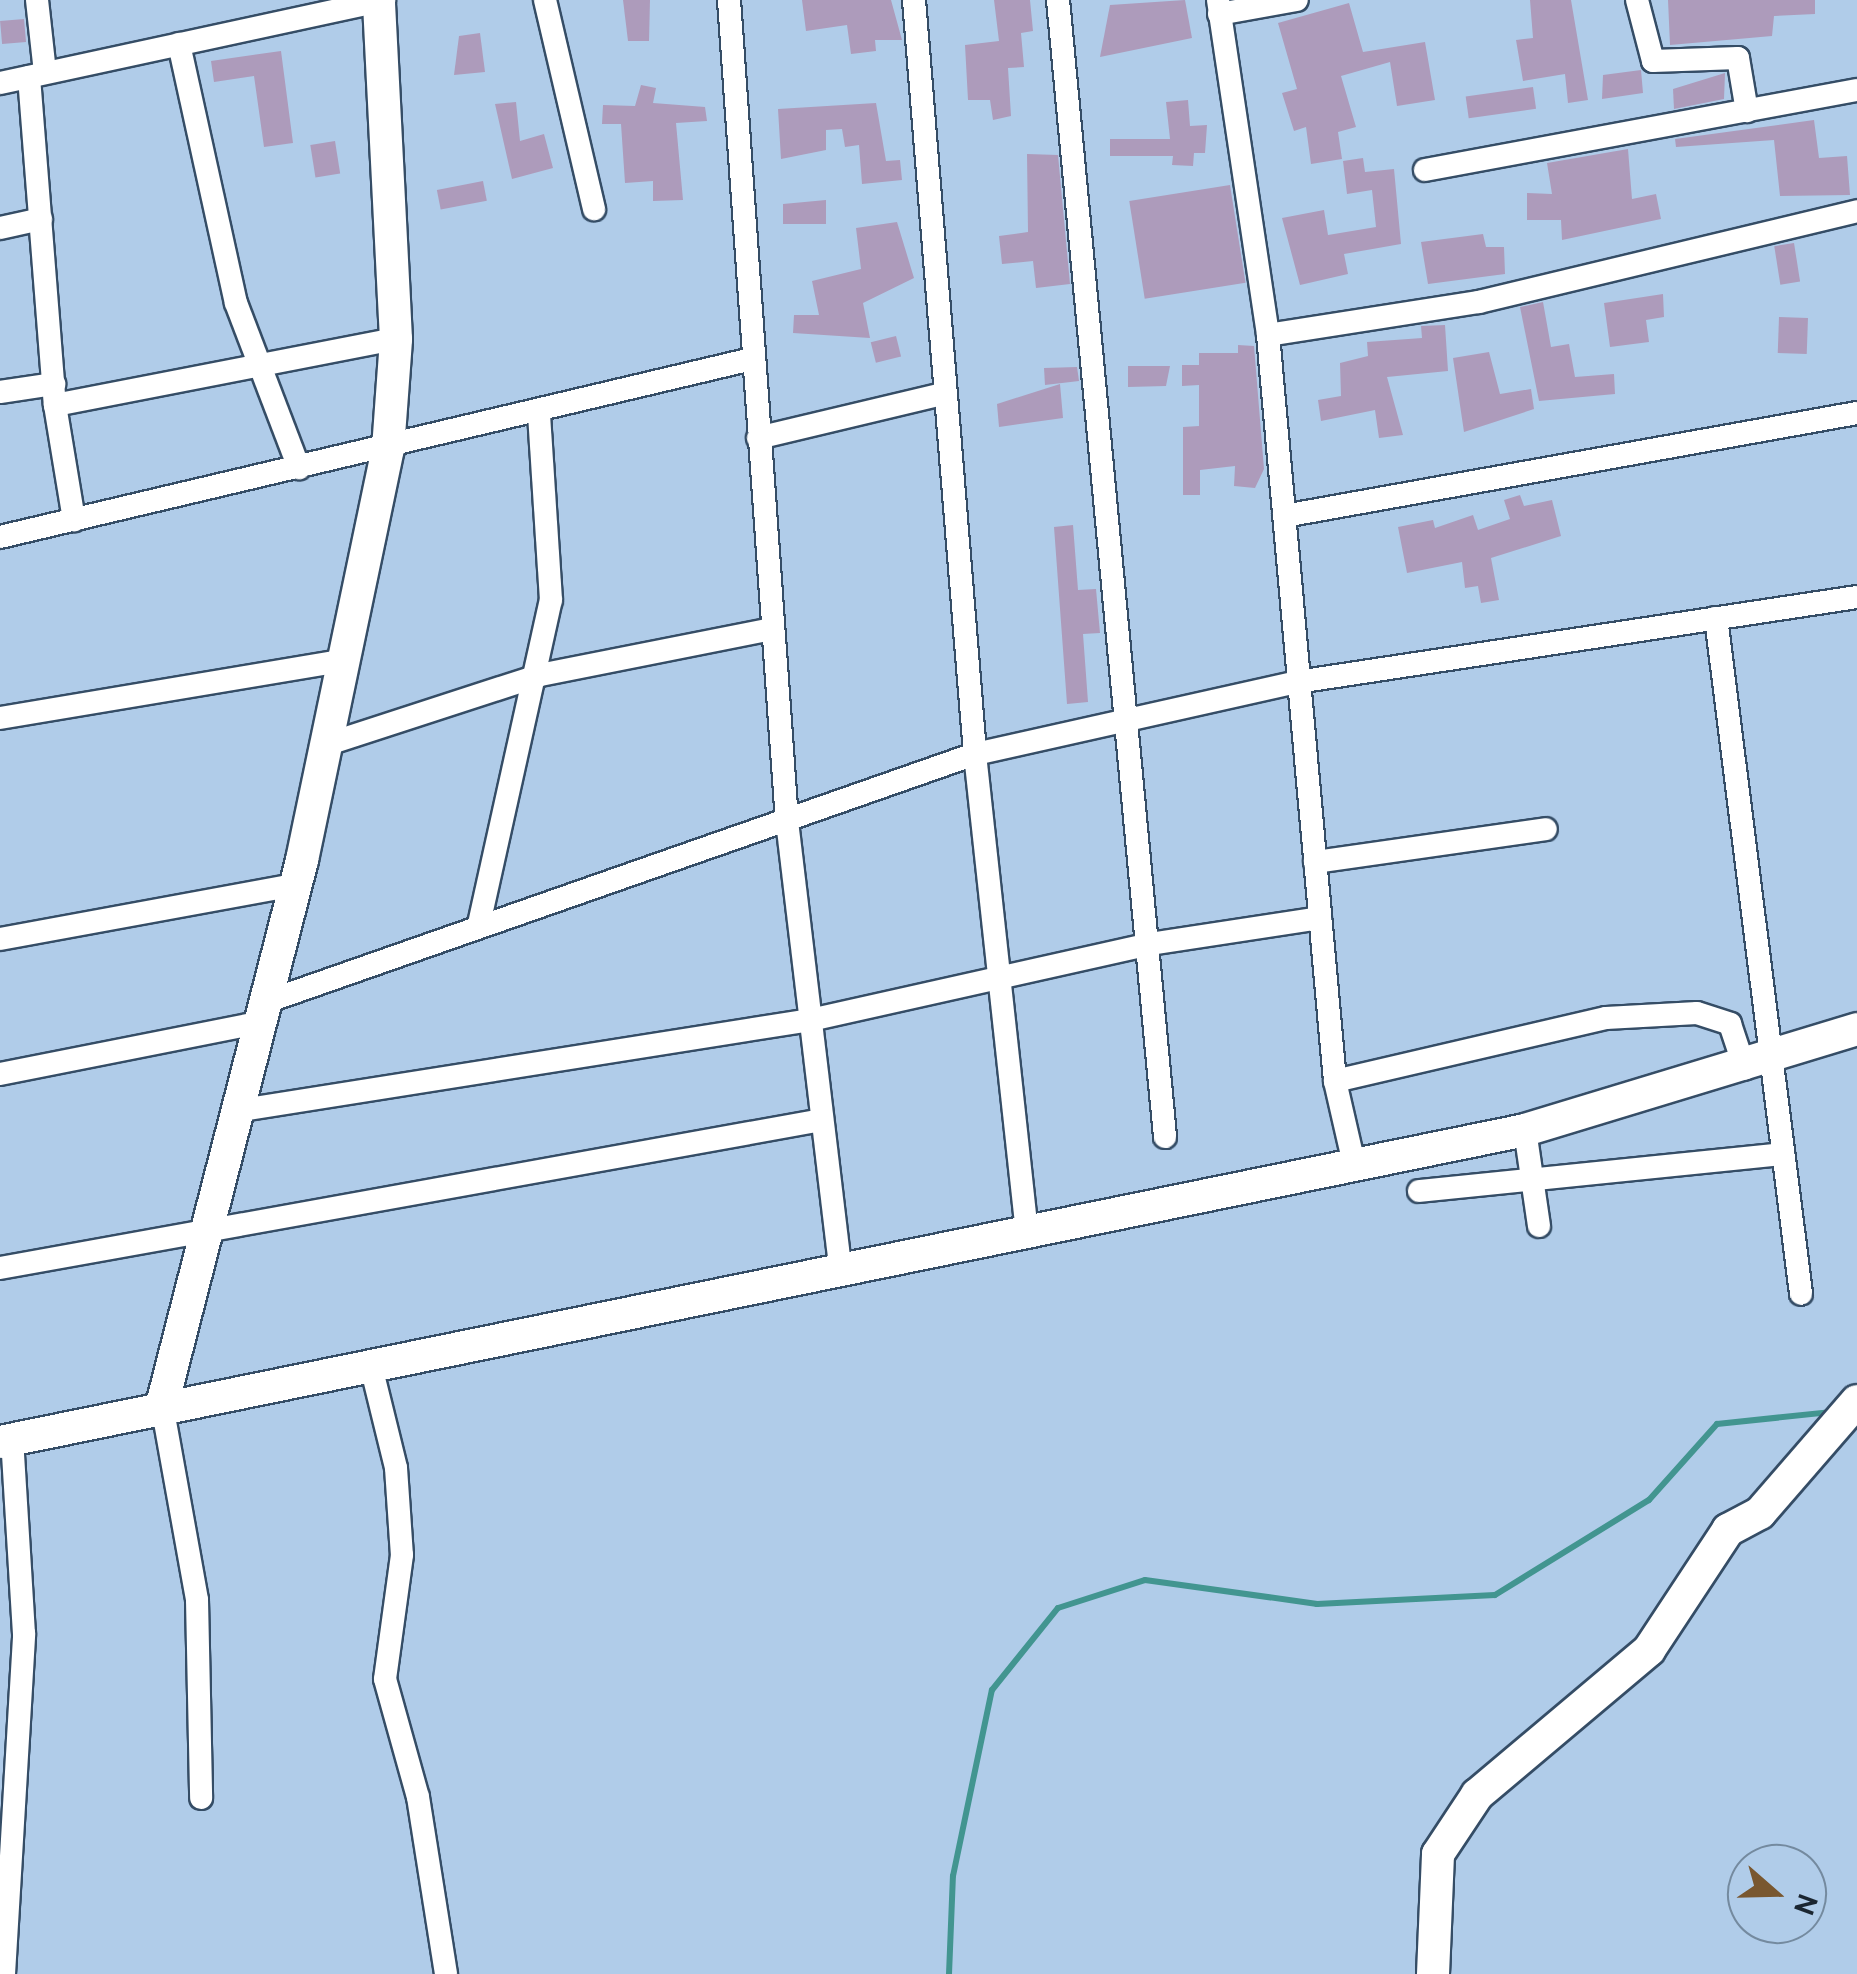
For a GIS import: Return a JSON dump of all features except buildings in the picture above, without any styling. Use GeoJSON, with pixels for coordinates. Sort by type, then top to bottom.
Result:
{"type":"FeatureCollection","features":[{"type":"Feature","properties":{"kind":"street"},"geometry":{"type":"LineString","coordinates":[[37,0],[40,219],[54,394],[74,520]]}},
{"type":"Feature","properties":{"kind":"street"},"geometry":{"type":"LineString","coordinates":[[0,83],[380,0],[396,339],[388,448],[348,660],[162,1405],[197,1600],[201,1798]]}},
{"type":"Feature","properties":{"kind":"street"},"geometry":{"type":"LineString","coordinates":[[545,0],[594,210]]}},
{"type":"Feature","properties":{"kind":"street"},"geometry":{"type":"LineString","coordinates":[[728,0],[786,821],[840,1273]]}},
{"type":"Feature","properties":{"kind":"street"},"geometry":{"type":"LineString","coordinates":[[914,0],[975,754],[1026,1235]]}},
{"type":"Feature","properties":{"kind":"street"},"geometry":{"type":"LineString","coordinates":[[1058,0],[1150,944],[1165,1137]]}},
{"type":"Feature","properties":{"kind":"street"},"geometry":{"type":"LineString","coordinates":[[1298,0],[1218,7],[1268,335],[1334,1081],[1354,1164]]}},
{"type":"Feature","properties":{"kind":"street"},"geometry":{"type":"LineString","coordinates":[[1636,0],[1653,61],[1738,58],[1747,111]]}},
{"type":"Feature","properties":{"kind":"street"},"geometry":{"type":"LineString","coordinates":[[179,44],[236,303],[298,468]]}},
{"type":"Feature","properties":{"kind":"street"},"geometry":{"type":"LineString","coordinates":[[1426,170],[1857,90]]}},
{"type":"Feature","properties":{"kind":"street"},"geometry":{"type":"LineString","coordinates":[[1268,335],[1480,302],[1857,211]]}},
{"type":"Feature","properties":{"kind":"street"},"geometry":{"type":"LineString","coordinates":[[0,228],[40,219]]}},
{"type":"Feature","properties":{"kind":"street"},"geometry":{"type":"LineString","coordinates":[[0,392],[54,394],[260,365],[396,339]]}},
{"type":"Feature","properties":{"kind":"street"},"geometry":{"type":"LineString","coordinates":[[0,537],[752,359]]}},
{"type":"Feature","properties":{"kind":"street"},"geometry":{"type":"LineString","coordinates":[[758,438],[943,394]]}},
{"type":"Feature","properties":{"kind":"street"},"geometry":{"type":"LineString","coordinates":[[478,924],[540,675],[551,508],[538,412]]}},
{"type":"Feature","properties":{"kind":"street"},"geometry":{"type":"LineString","coordinates":[[1284,516],[1857,413]]}},
{"type":"Feature","properties":{"kind":"street"},"geometry":{"type":"LineString","coordinates":[[0,1074],[261,1013],[478,924],[975,754],[1128,715],[1297,682],[1857,597]]}},
{"type":"Feature","properties":{"kind":"street"},"geometry":{"type":"LineString","coordinates":[[1716,618],[1776,1054],[1800,1294]]}},
{"type":"Feature","properties":{"kind":"street"},"geometry":{"type":"LineString","coordinates":[[328,744],[540,675],[772,630]]}},
{"type":"Feature","properties":{"kind":"street"},"geometry":{"type":"LineString","coordinates":[[0,718],[348,660]]}},
{"type":"Feature","properties":{"kind":"street"},"geometry":{"type":"LineString","coordinates":[[1315,862],[1546,830]]}},
{"type":"Feature","properties":{"kind":"street"},"geometry":{"type":"LineString","coordinates":[[0,939],[295,884]]}},
{"type":"Feature","properties":{"kind":"street"},"geometry":{"type":"LineString","coordinates":[[235,1112],[810,1020],[1150,944],[1320,918]]}},
{"type":"Feature","properties":{"kind":"street"},"geometry":{"type":"LineString","coordinates":[[1334,1081],[1606,1018],[1697,1013],[1730,1024],[1746,1069]]}},
{"type":"Feature","properties":{"kind":"street"},"geometry":{"type":"LineString","coordinates":[[4,1974],[24,1634],[6,1440],[162,1405],[840,1273],[1525,1130],[1746,1069],[1776,1054],[1857,1030]]}},
{"type":"Feature","properties":{"kind":"street"},"geometry":{"type":"LineString","coordinates":[[0,1268],[822,1120]]}},
{"type":"Feature","properties":{"kind":"street"},"geometry":{"type":"LineString","coordinates":[[1525,1130],[1540,1226]]}},
{"type":"Feature","properties":{"kind":"street"},"geometry":{"type":"LineString","coordinates":[[1419,1190],[1783,1154]]}},
{"type":"Feature","properties":{"kind":"street"},"geometry":{"type":"LineString","coordinates":[[371,1366],[396,1468],[402,1555],[385,1679],[418,1797],[446,1974]]}},
{"type":"Feature","properties":{"kind":"street"},"geometry":{"type":"LineString","coordinates":[[1433,1974],[1438,1854],[1477,1795],[1650,1650],[1728,1530],[1760,1513],[1857,1402]]}},
{"type":"Feature","properties":{"kind":"waterway"},"geometry":{"type":"LineString","coordinates":[[949,1974],[953,1876],[992,1690],[1058,1608],[1145,1580],[1317,1604],[1495,1595],[1649,1500],[1717,1424],[1832,1412]]}}]}
